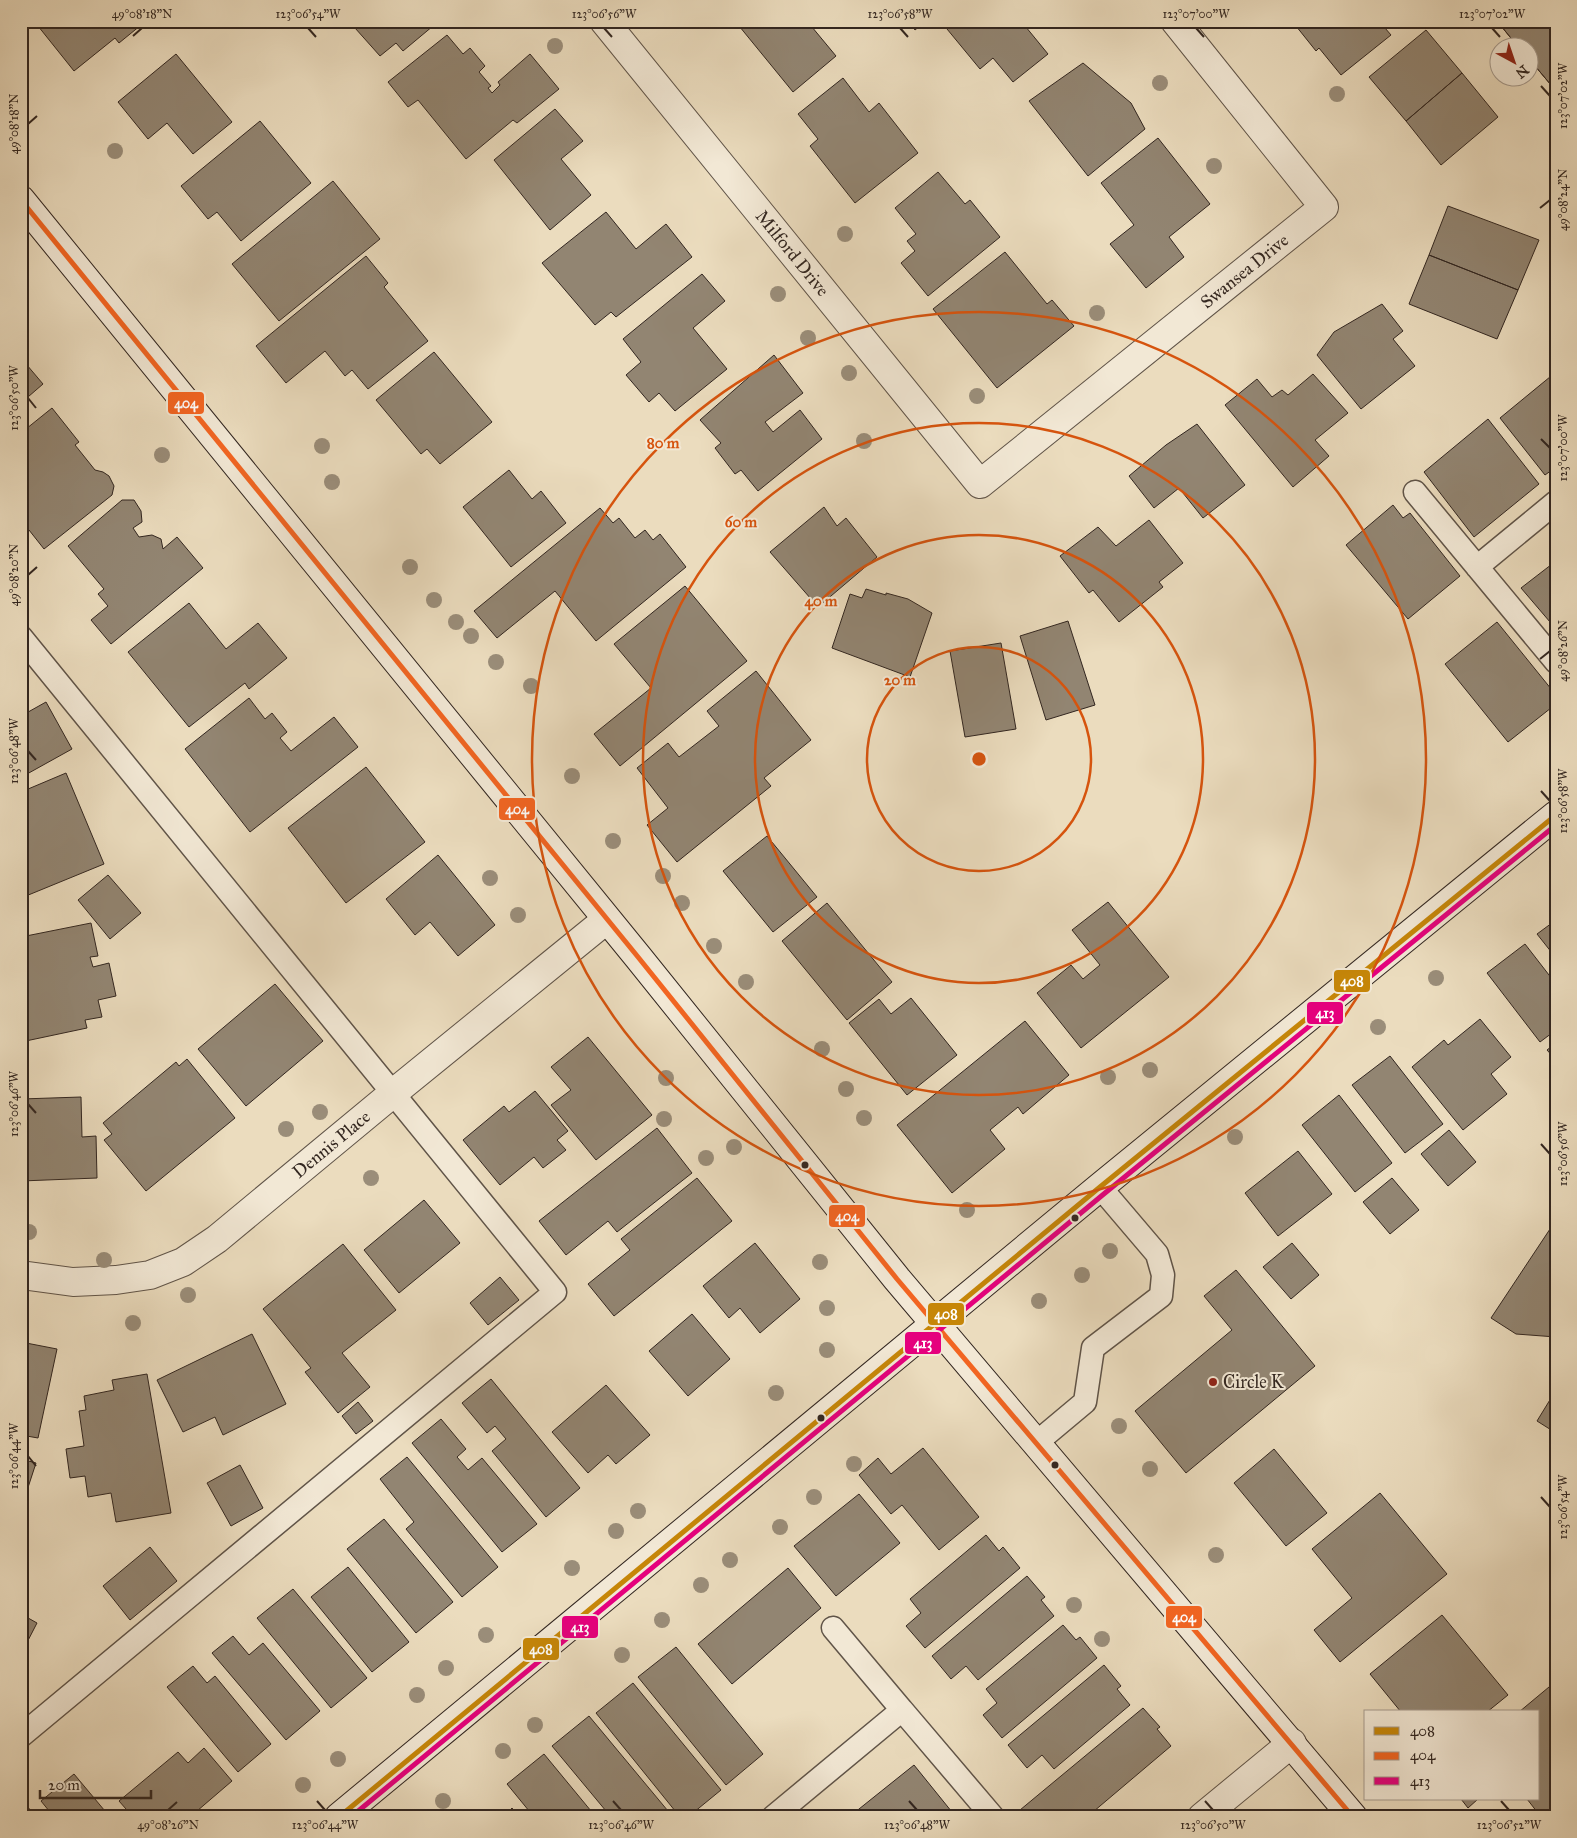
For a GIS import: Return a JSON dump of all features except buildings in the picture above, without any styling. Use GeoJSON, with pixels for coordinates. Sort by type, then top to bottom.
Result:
{"type":"FeatureCollection","features":[{"type":"Feature","properties":{"kind":"street","name":"Milford Drive"},"geometry":{"type":"LineString","coordinates":[[604,21],[980,484]]}},
{"type":"Feature","properties":{"kind":"street","name":"Swansea Drive"},"geometry":{"type":"LineString","coordinates":[[980,484],[1324,207],[1175,21]]}},
{"type":"Feature","properties":{"kind":"street"},"geometry":{"type":"LineString","coordinates":[[21,200],[897,1279],[1353,1817]]}},
{"type":"Feature","properties":{"kind":"street"},"geometry":{"type":"LineString","coordinates":[[339,1817],[1100,1187],[1556,815]]}},
{"type":"Feature","properties":{"kind":"street","name":"Dennis Place"},"geometry":{"type":"LineString","coordinates":[[21,1275],[73,1282],[116,1280],[150,1274],[183,1262],[217,1240],[392,1094],[606,920]]}},
{"type":"Feature","properties":{"kind":"street"},"geometry":{"type":"LineString","coordinates":[[1202,1817],[1292,1743]]}},
{"type":"Feature","properties":{"kind":"lane"},"geometry":{"type":"LineString","coordinates":[[1415,492],[1556,662]]}},
{"type":"Feature","properties":{"kind":"lane"},"geometry":{"type":"LineString","coordinates":[[1477,567],[1556,502]]}},
{"type":"Feature","properties":{"kind":"lane"},"geometry":{"type":"LineString","coordinates":[[21,637],[555,1292],[21,1736]]}},
{"type":"Feature","properties":{"kind":"lane"},"geometry":{"type":"LineString","coordinates":[[1036,1443],[1085,1402],[1093,1348],[1162,1296],[1163,1275],[1157,1254],[1100,1187]]}},
{"type":"Feature","properties":{"kind":"lane"},"geometry":{"type":"LineString","coordinates":[[833,1628],[993,1817]]}},
{"type":"Feature","properties":{"kind":"lane"},"geometry":{"type":"LineString","coordinates":[[773,1817],[902,1710]]}},
{"type":"Feature","properties":{"kind":"transit line","name":"404"},"geometry":{"type":"LineString","coordinates":[[21,200],[638,957],[897,1279],[1353,1817]]}},
{"type":"Feature","properties":{"kind":"transit line","name":"408"},"geometry":{"type":"LineString","coordinates":[[339,1817],[1100,1187],[1556,815]]}},
{"type":"Feature","properties":{"kind":"transit line","name":"413"},"geometry":{"type":"LineString","coordinates":[[351,1817],[1105,1193],[1556,825]]}},
{"type":"Feature","properties":{"kind":"place","name":"Circle K"},"geometry":{"type":"Point","coordinates":[1213,1382]}}]}
